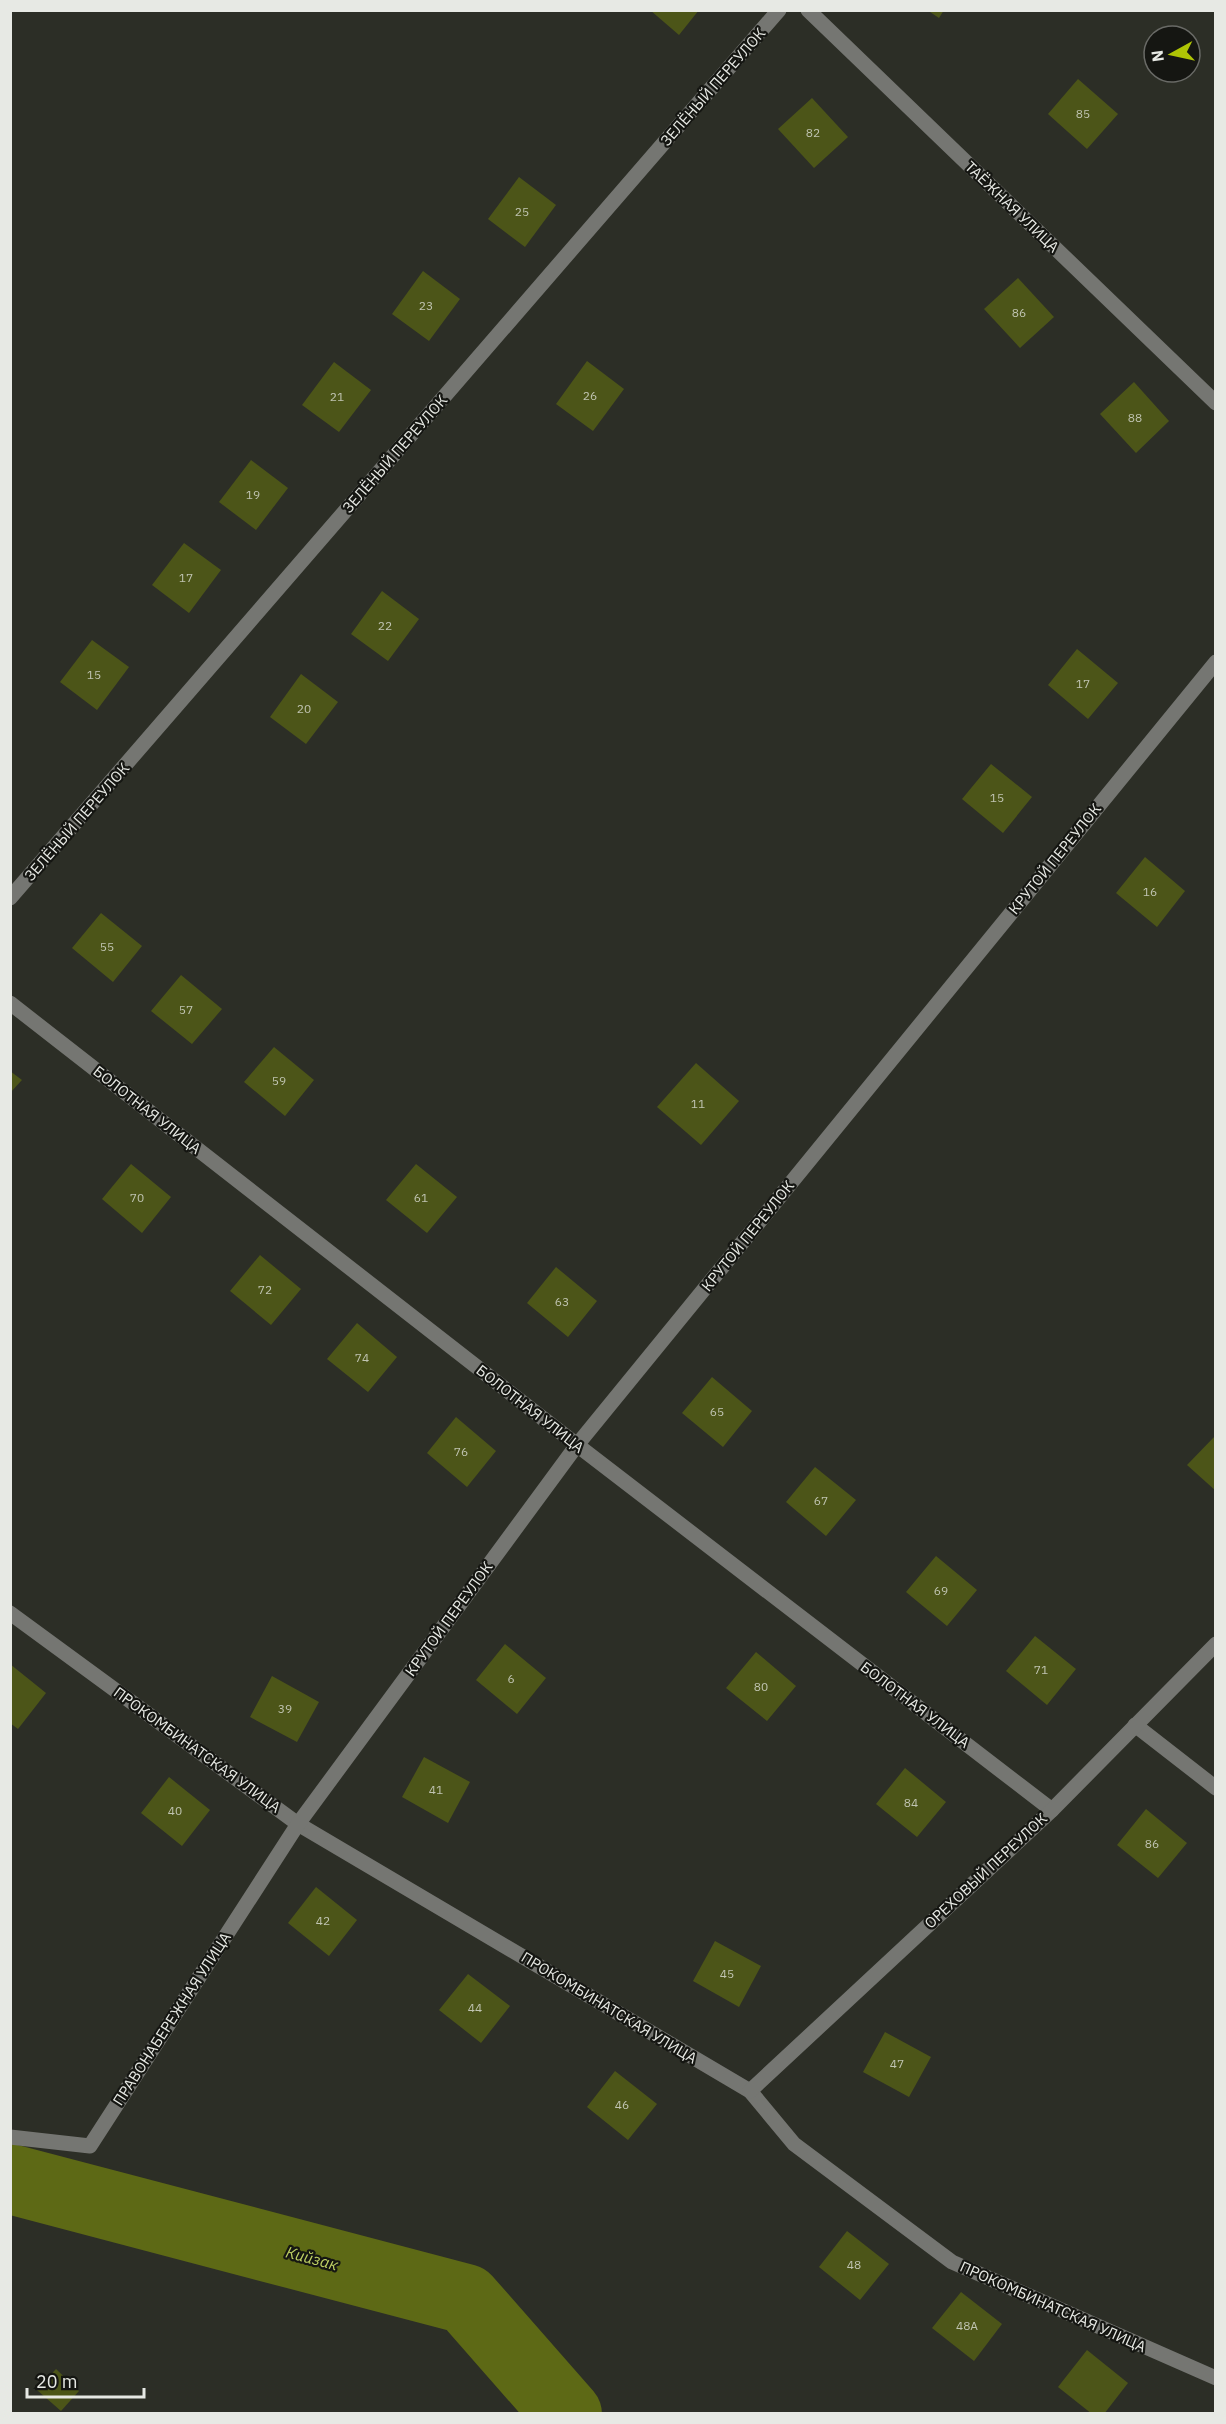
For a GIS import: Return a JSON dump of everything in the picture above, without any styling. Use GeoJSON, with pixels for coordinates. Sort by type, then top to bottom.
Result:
{"type":"FeatureCollection","features":[{"type":"Feature","properties":{"kind":"street","name":"ЗЕЛЁНЫЙ ПЕРЕУЛОК"},"geometry":{"type":"LineString","coordinates":[[10,898],[779,10]]}},
{"type":"Feature","properties":{"kind":"street","name":"ТАЁЖНАЯ УЛИЦА"},"geometry":{"type":"LineString","coordinates":[[808,10],[1215,403]]}},
{"type":"Feature","properties":{"kind":"street","name":"КРУТОЙ ПЕРЕУЛОК"},"geometry":{"type":"LineString","coordinates":[[298,1824],[577,1445],[1215,662]]}},
{"type":"Feature","properties":{"kind":"street","name":"БОЛОТНАЯ УЛИЦА"},"geometry":{"type":"LineString","coordinates":[[10,1003],[577,1445],[1052,1810]]}},
{"type":"Feature","properties":{"kind":"street","name":"ПРОКОМБИНАТСКАЯ УЛИЦА"},"geometry":{"type":"LineString","coordinates":[[10,1613],[298,1824],[750,2091],[794,2144],[952,2262],[1215,2378]]}},
{"type":"Feature","properties":{"kind":"street","name":"ОРЕХОВЫЙ ПЕРЕУЛОК"},"geometry":{"type":"LineString","coordinates":[[750,2091],[1052,1810],[1215,1644]]}},
{"type":"Feature","properties":{"kind":"street"},"geometry":{"type":"LineString","coordinates":[[1135,1725],[1215,1788]]}},
{"type":"Feature","properties":{"kind":"street","name":"ПРАВОНАБЕРЕЖНАЯ УЛИЦА"},"geometry":{"type":"LineString","coordinates":[[10,2137],[90,2146],[298,1824]]}},
{"type":"Feature","properties":{"kind":"building"},"geometry":{"type":"Polygon","coordinates":[[[650,10],[699,10],[679,35],[650,10]]]}},
{"type":"Feature","properties":{"kind":"building"},"geometry":{"type":"Polygon","coordinates":[[[927,10],[944,10],[939,18],[927,10]]]}},
{"type":"Feature","properties":{"kind":"building"},"geometry":{"type":"Polygon","coordinates":[[[1078,79],[1118,114],[1087,149],[1048,114],[1078,79]]]}},
{"type":"Feature","properties":{"kind":"building"},"geometry":{"type":"Polygon","coordinates":[[[812,98],[848,137],[814,168],[778,129],[812,98]]]}},
{"type":"Feature","properties":{"kind":"building"},"geometry":{"type":"Polygon","coordinates":[[[519,177],[556,205],[525,247],[488,219],[519,177]]]}},
{"type":"Feature","properties":{"kind":"building"},"geometry":{"type":"Polygon","coordinates":[[[423,271],[460,299],[429,341],[392,314],[423,271]]]}},
{"type":"Feature","properties":{"kind":"building"},"geometry":{"type":"Polygon","coordinates":[[[1018,278],[1054,317],[1020,348],[984,309],[1018,278]]]}},
{"type":"Feature","properties":{"kind":"building"},"geometry":{"type":"Polygon","coordinates":[[[587,361],[624,389],[593,431],[556,404],[587,361]]]}},
{"type":"Feature","properties":{"kind":"building"},"geometry":{"type":"Polygon","coordinates":[[[334,362],[371,390],[339,432],[302,405],[334,362]]]}},
{"type":"Feature","properties":{"kind":"building"},"geometry":{"type":"Polygon","coordinates":[[[1134,382],[1169,421],[1136,453],[1100,414],[1134,382]]]}},
{"type":"Feature","properties":{"kind":"building"},"geometry":{"type":"Polygon","coordinates":[[[251,460],[288,488],[256,530],[219,502],[251,460]]]}},
{"type":"Feature","properties":{"kind":"building"},"geometry":{"type":"Polygon","coordinates":[[[184,543],[221,570],[189,613],[152,585],[184,543]]]}},
{"type":"Feature","properties":{"kind":"building"},"geometry":{"type":"Polygon","coordinates":[[[382,591],[419,619],[388,661],[351,634],[382,591]]]}},
{"type":"Feature","properties":{"kind":"building"},"geometry":{"type":"Polygon","coordinates":[[[92,640],[129,667],[97,710],[60,682],[92,640]]]}},
{"type":"Feature","properties":{"kind":"building"},"geometry":{"type":"Polygon","coordinates":[[[1077,649],[1118,683],[1088,719],[1048,685],[1077,649]]]}},
{"type":"Feature","properties":{"kind":"building"},"geometry":{"type":"Polygon","coordinates":[[[301,674],[338,702],[306,744],[270,717],[301,674]]]}},
{"type":"Feature","properties":{"kind":"building"},"geometry":{"type":"Polygon","coordinates":[[[991,764],[1032,797],[1003,833],[962,799],[991,764]]]}},
{"type":"Feature","properties":{"kind":"building"},"geometry":{"type":"Polygon","coordinates":[[[1145,857],[1185,891],[1157,927],[1116,893],[1145,857]]]}},
{"type":"Feature","properties":{"kind":"building"},"geometry":{"type":"Polygon","coordinates":[[[101,913],[142,946],[113,982],[72,948],[101,913]]]}},
{"type":"Feature","properties":{"kind":"building"},"geometry":{"type":"Polygon","coordinates":[[[181,975],[222,1009],[192,1044],[151,1011],[181,975]]]}},
{"type":"Feature","properties":{"kind":"building"},"geometry":{"type":"Polygon","coordinates":[[[274,1047],[314,1080],[285,1116],[244,1082],[274,1047]]]}},
{"type":"Feature","properties":{"kind":"building"},"geometry":{"type":"Polygon","coordinates":[[[696,1063],[739,1101],[701,1145],[657,1107],[696,1063]]]}},
{"type":"Feature","properties":{"kind":"building"},"geometry":{"type":"Polygon","coordinates":[[[10,1071],[22,1080],[10,1093],[10,1071]]]}},
{"type":"Feature","properties":{"kind":"building"},"geometry":{"type":"Polygon","coordinates":[[[131,1164],[171,1197],[142,1233],[102,1199],[131,1164]]]}},
{"type":"Feature","properties":{"kind":"building"},"geometry":{"type":"Polygon","coordinates":[[[416,1164],[457,1197],[427,1233],[386,1200],[416,1164]]]}},
{"type":"Feature","properties":{"kind":"building"},"geometry":{"type":"Polygon","coordinates":[[[260,1255],[301,1289],[271,1325],[230,1291],[260,1255]]]}},
{"type":"Feature","properties":{"kind":"building"},"geometry":{"type":"Polygon","coordinates":[[[556,1267],[597,1301],[568,1337],[527,1303],[556,1267]]]}},
{"type":"Feature","properties":{"kind":"building"},"geometry":{"type":"Polygon","coordinates":[[[357,1323],[397,1357],[368,1392],[327,1359],[357,1323]]]}},
{"type":"Feature","properties":{"kind":"building"},"geometry":{"type":"Polygon","coordinates":[[[712,1377],[752,1411],[723,1447],[682,1413],[712,1377]]]}},
{"type":"Feature","properties":{"kind":"building"},"geometry":{"type":"Polygon","coordinates":[[[456,1417],[496,1451],[467,1487],[427,1453],[456,1417]]]}},
{"type":"Feature","properties":{"kind":"building"},"geometry":{"type":"Polygon","coordinates":[[[1216,1435],[1216,1491],[1187,1465],[1216,1435]]]}},
{"type":"Feature","properties":{"kind":"building"},"geometry":{"type":"Polygon","coordinates":[[[815,1467],[856,1500],[826,1536],[786,1502],[815,1467]]]}},
{"type":"Feature","properties":{"kind":"building"},"geometry":{"type":"Polygon","coordinates":[[[936,1556],[977,1590],[947,1626],[906,1592],[936,1556]]]}},
{"type":"Feature","properties":{"kind":"building"},"geometry":{"type":"Polygon","coordinates":[[[1035,1636],[1076,1669],[1047,1705],[1006,1671],[1035,1636]]]}},
{"type":"Feature","properties":{"kind":"building"},"geometry":{"type":"Polygon","coordinates":[[[505,1644],[546,1678],[517,1714],[476,1680],[505,1644]]]}},
{"type":"Feature","properties":{"kind":"building"},"geometry":{"type":"Polygon","coordinates":[[[756,1652],[796,1686],[767,1721],[726,1688],[756,1652]]]}},
{"type":"Feature","properties":{"kind":"building"},"geometry":{"type":"Polygon","coordinates":[[[10,1664],[46,1693],[18,1729],[10,1723],[10,1664]]]}},
{"type":"Feature","properties":{"kind":"building"},"geometry":{"type":"Polygon","coordinates":[[[272,1676],[319,1702],[297,1742],[250,1717],[272,1676]]]}},
{"type":"Feature","properties":{"kind":"building"},"geometry":{"type":"Polygon","coordinates":[[[424,1757],[470,1782],[448,1823],[402,1797],[424,1757]]]}},
{"type":"Feature","properties":{"kind":"building"},"geometry":{"type":"Polygon","coordinates":[[[905,1768],[946,1802],[917,1837],[876,1804],[905,1768]]]}},
{"type":"Feature","properties":{"kind":"building"},"geometry":{"type":"Polygon","coordinates":[[[169,1777],[210,1810],[182,1846],[141,1813],[169,1777]]]}},
{"type":"Feature","properties":{"kind":"building"},"geometry":{"type":"Polygon","coordinates":[[[1146,1809],[1187,1843],[1158,1878],[1117,1845],[1146,1809]]]}},
{"type":"Feature","properties":{"kind":"building"},"geometry":{"type":"Polygon","coordinates":[[[316,1887],[357,1920],[329,1956],[288,1923],[316,1887]]]}},
{"type":"Feature","properties":{"kind":"building"},"geometry":{"type":"Polygon","coordinates":[[[715,1941],[761,1966],[739,2007],[693,1981],[715,1941]]]}},
{"type":"Feature","properties":{"kind":"building"},"geometry":{"type":"Polygon","coordinates":[[[468,1974],[510,2006],[481,2043],[439,2010],[468,1974]]]}},
{"type":"Feature","properties":{"kind":"building"},"geometry":{"type":"Polygon","coordinates":[[[885,2032],[931,2057],[909,2097],[863,2072],[885,2032]]]}},
{"type":"Feature","properties":{"kind":"building"},"geometry":{"type":"Polygon","coordinates":[[[615,2071],[657,2104],[628,2140],[587,2107],[615,2071]]]}},
{"type":"Feature","properties":{"kind":"building"},"geometry":{"type":"Polygon","coordinates":[[[847,2231],[889,2264],[860,2300],[819,2267],[847,2231]]]}},
{"type":"Feature","properties":{"kind":"building"},"geometry":{"type":"Polygon","coordinates":[[[961,2292],[1002,2324],[974,2361],[932,2328],[961,2292]]]}},
{"type":"Feature","properties":{"kind":"building"},"geometry":{"type":"Polygon","coordinates":[[[1087,2350],[1128,2383],[1104,2414],[1092,2414],[1058,2387],[1087,2350]]]}},
{"type":"Feature","properties":{"kind":"building"},"geometry":{"type":"Polygon","coordinates":[[[56,2369],[79,2391],[61,2411],[37,2390],[56,2369]]]}},
{"type":"Feature","properties":{"kind":"waterway","name":"Кийзак"},"geometry":{"type":"LineString","coordinates":[[10,2179],[466,2299],[567,2414]]}}]}
